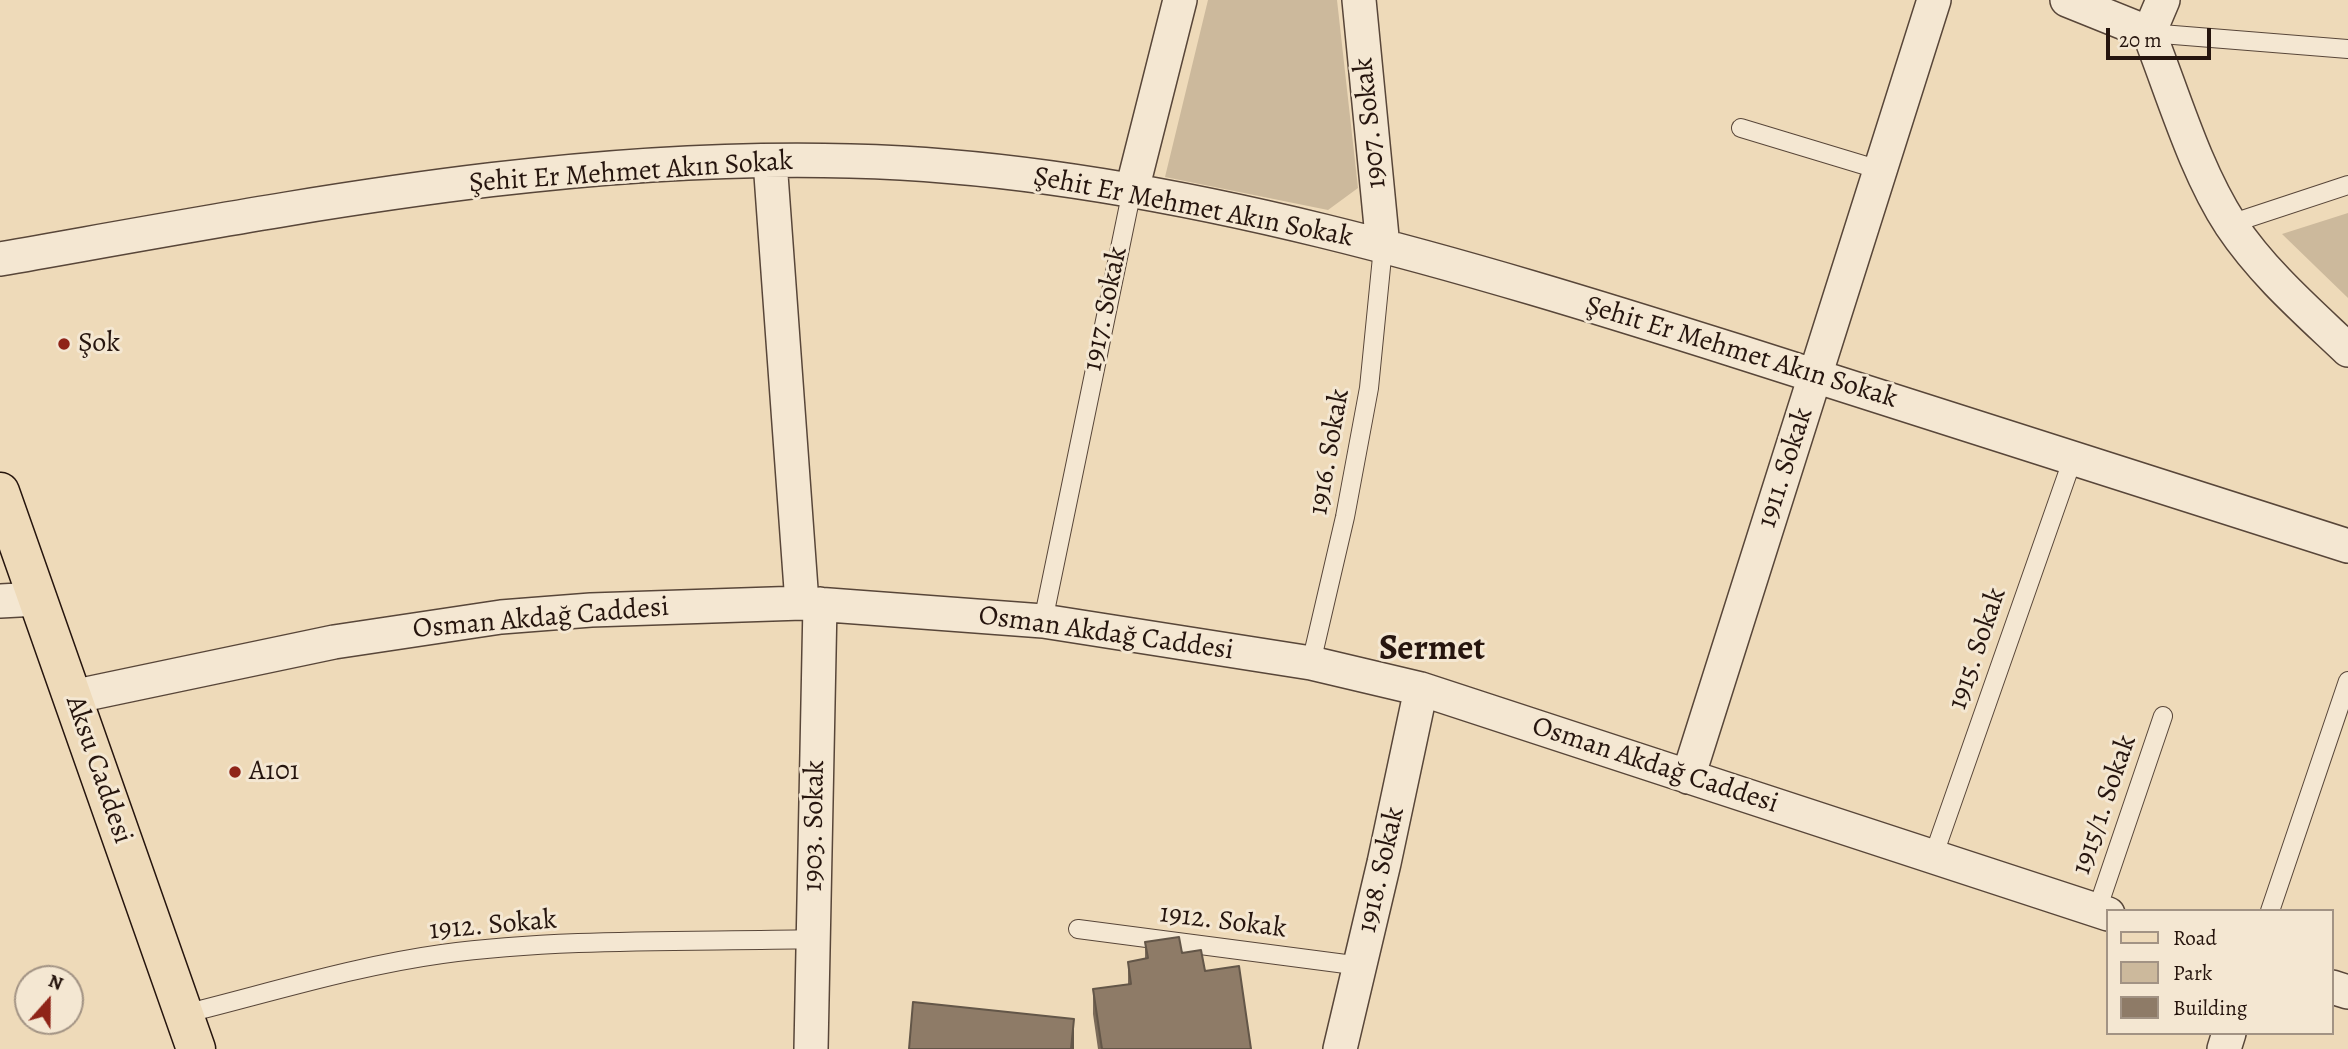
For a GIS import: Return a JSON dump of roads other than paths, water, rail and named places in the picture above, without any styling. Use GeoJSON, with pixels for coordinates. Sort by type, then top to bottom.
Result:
{"type":"FeatureCollection","features":[{"type":"Feature","properties":{"kind":"main road","name":"Aksu Caddesi"},"geometry":{"type":"LineString","coordinates":[[0,492],[190,1032]]}},
{"type":"Feature","properties":{"kind":"street","name":"1917. Sokak"},"geometry":{"type":"LineString","coordinates":[[1132,190],[1180,0]]}},
{"type":"Feature","properties":{"kind":"street","name":"1907. Sokak"},"geometry":{"type":"LineString","coordinates":[[1359,0],[1383,247]]}},
{"type":"Feature","properties":{"kind":"street","name":"1911. Sokak"},"geometry":{"type":"LineString","coordinates":[[1688,777],[1934,0]]}},
{"type":"Feature","properties":{"kind":"street"},"geometry":{"type":"LineString","coordinates":[[2067,0],[2149,33]]}},
{"type":"Feature","properties":{"kind":"street"},"geometry":{"type":"LineString","coordinates":[[2163,0],[2149,33],[2202,167],[2230,224],[2267,271],[2348,350]]}},
{"type":"Feature","properties":{"kind":"street","name":"Şehit Er Mehmet Akın Sokak"},"geometry":{"type":"LineString","coordinates":[[0,259],[440,186],[595,170],[769,162],[899,163],[1021,174],[1132,190],[1383,247],[1611,312],[2348,546]]}},
{"type":"Feature","properties":{"kind":"street","name":"1903. Sokak"},"geometry":{"type":"LineString","coordinates":[[769,162],[811,604],[811,1049]]}},
{"type":"Feature","properties":{"kind":"street"},"geometry":{"type":"LineString","coordinates":[[0,601],[38,599]]}},
{"type":"Feature","properties":{"kind":"street","name":"Osman Akdağ Caddesi"},"geometry":{"type":"LineString","coordinates":[[72,697],[334,642],[501,617],[591,610],[811,604],[1042,621],[1311,663],[1421,689],[2103,912]]}},
{"type":"Feature","properties":{"kind":"street","name":"1918. Sokak"},"geometry":{"type":"LineString","coordinates":[[1340,1049],[1361,966],[1421,689]]}},
{"type":"Feature","properties":{"kind":"lane"},"geometry":{"type":"LineString","coordinates":[[2149,33],[2324,44],[2348,49]]}},
{"type":"Feature","properties":{"kind":"lane"},"geometry":{"type":"LineString","coordinates":[[1741,128],[1880,170]]}},
{"type":"Feature","properties":{"kind":"lane"},"geometry":{"type":"LineString","coordinates":[[2230,224],[2348,185]]}},
{"type":"Feature","properties":{"kind":"lane","name":"1917. Sokak"},"geometry":{"type":"LineString","coordinates":[[1042,621],[1132,190]]}},
{"type":"Feature","properties":{"kind":"lane","name":"1916. Sokak"},"geometry":{"type":"LineString","coordinates":[[1311,663],[1345,517],[1369,388],[1383,247]]}},
{"type":"Feature","properties":{"kind":"lane","name":"1915. Sokak"},"geometry":{"type":"LineString","coordinates":[[1933,857],[2073,458]]}},
{"type":"Feature","properties":{"kind":"lane"},"geometry":{"type":"LineString","coordinates":[[2271,909],[2348,681]]}},
{"type":"Feature","properties":{"kind":"lane","name":"1915/1. Sokak"},"geometry":{"type":"LineString","coordinates":[[2103,912],[2162,716]]}},
{"type":"Feature","properties":{"kind":"lane","name":"1912. Sokak"},"geometry":{"type":"LineString","coordinates":[[1078,929],[1361,966]]}},
{"type":"Feature","properties":{"kind":"lane","name":"1912. Sokak"},"geometry":{"type":"LineString","coordinates":[[190,1032],[368,969],[441,954],[514,947],[813,939]]}},
{"type":"Feature","properties":{"kind":"place","name":"Şok"},"geometry":{"type":"Point","coordinates":[64,344]}},
{"type":"Feature","properties":{"kind":"place","name":"A101"},"geometry":{"type":"Point","coordinates":[235,772]}},
{"type":"Feature","properties":{"kind":"district","name":"Sermet"},"geometry":{"type":"Point","coordinates":[1432,650]}}]}
